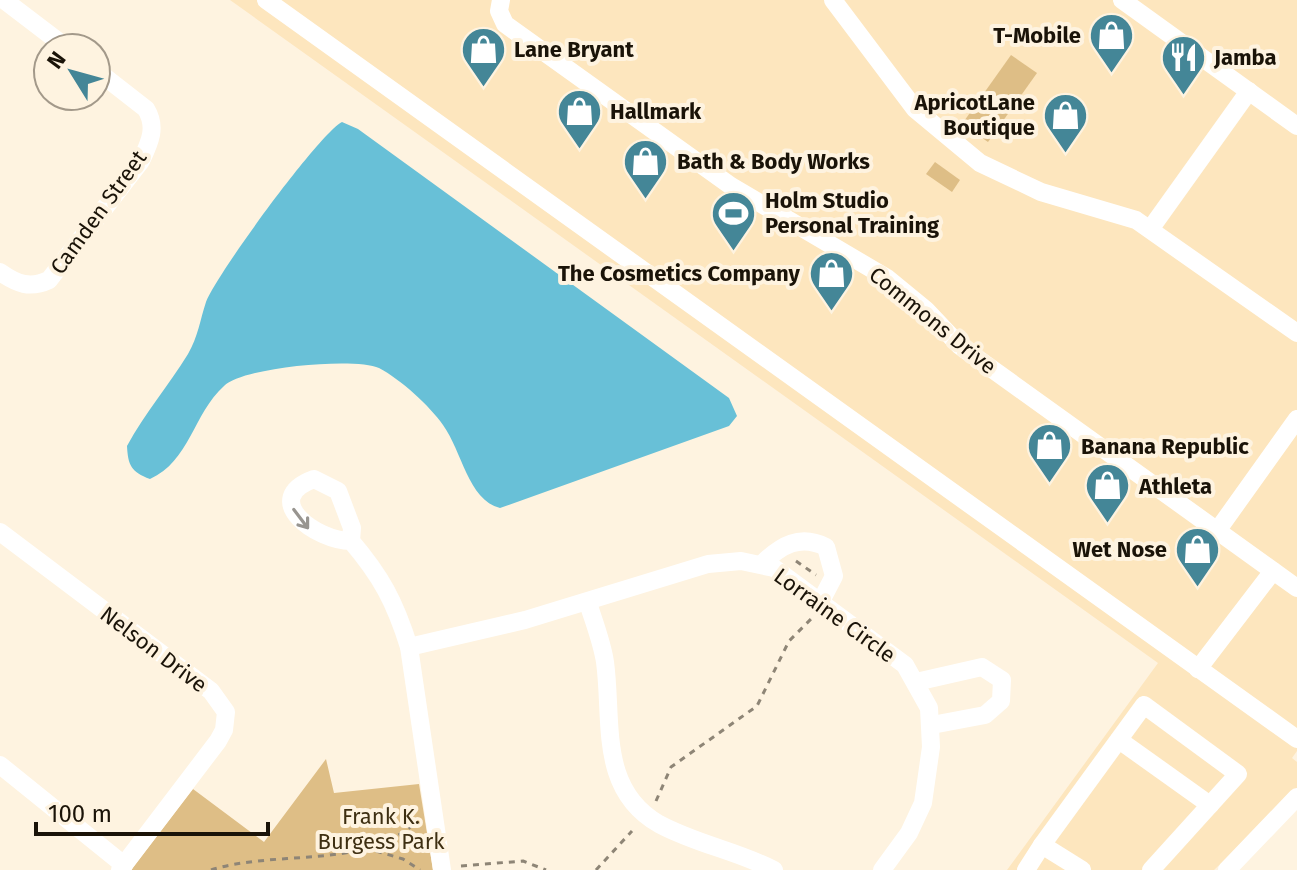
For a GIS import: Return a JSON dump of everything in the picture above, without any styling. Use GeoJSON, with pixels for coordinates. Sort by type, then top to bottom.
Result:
{"type":"FeatureCollection","features":[{"type":"Feature","properties":{"kind":"street"},"geometry":{"type":"LineString","coordinates":[[4,0],[46,32]]}},
{"type":"Feature","properties":{"kind":"street"},"geometry":{"type":"LineString","coordinates":[[266,0],[1297,739]]}},
{"type":"Feature","properties":{"kind":"street","name":"Commons Drive"},"geometry":{"type":"LineString","coordinates":[[501,0],[499,11],[505,24],[731,186],[887,278],[926,310],[960,346],[1297,588]]}},
{"type":"Feature","properties":{"kind":"street"},"geometry":{"type":"LineString","coordinates":[[833,0],[915,109],[975,160],[1041,192],[1136,220],[1151,228],[1297,333]]}},
{"type":"Feature","properties":{"kind":"street"},"geometry":{"type":"LineString","coordinates":[[1122,0],[1297,126]]}},
{"type":"Feature","properties":{"kind":"street","name":"Camden Street"},"geometry":{"type":"LineString","coordinates":[[0,272],[16,283],[36,286],[49,280],[141,161],[151,139],[151,117],[146,109],[112,82]]}},
{"type":"Feature","properties":{"kind":"street"},"geometry":{"type":"LineString","coordinates":[[1151,228],[1249,91]]}},
{"type":"Feature","properties":{"kind":"street"},"geometry":{"type":"LineString","coordinates":[[1217,531],[1297,419]]}},
{"type":"Feature","properties":{"kind":"street","name":"Nelson Drive"},"geometry":{"type":"LineString","coordinates":[[0,532],[211,691],[226,712],[224,730],[218,741],[122,867]]}},
{"type":"Feature","properties":{"kind":"street"},"geometry":{"type":"LineString","coordinates":[[762,564],[785,545],[805,540],[826,547],[834,576],[821,601]]}},
{"type":"Feature","properties":{"kind":"street"},"geometry":{"type":"LineString","coordinates":[[351,541],[386,586],[409,647],[451,868]]}},
{"type":"Feature","properties":{"kind":"street","name":"Lorraine Circle"},"geometry":{"type":"LineString","coordinates":[[409,647],[588,603],[708,564],[727,561],[762,564],[789,577],[905,665],[916,682],[932,725],[923,803],[909,833],[882,870]]}},
{"type":"Feature","properties":{"kind":"street"},"geometry":{"type":"LineString","coordinates":[[1198,669],[1273,571]]}},
{"type":"Feature","properties":{"kind":"street"},"geometry":{"type":"LineString","coordinates":[[588,603],[605,662],[608,740],[616,771],[631,799],[655,822],[683,836],[774,870]]}},
{"type":"Feature","properties":{"kind":"street"},"geometry":{"type":"LineString","coordinates":[[916,682],[982,667],[1002,680],[1001,701],[985,715],[932,725]]}},
{"type":"Feature","properties":{"kind":"street"},"geometry":{"type":"LineString","coordinates":[[1026,870],[1144,705],[1238,774],[1151,870]]}},
{"type":"Feature","properties":{"kind":"street"},"geometry":{"type":"LineString","coordinates":[[1119,740],[1210,805]]}},
{"type":"Feature","properties":{"kind":"street"},"geometry":{"type":"LineString","coordinates":[[0,765],[122,867]]}},
{"type":"Feature","properties":{"kind":"street"},"geometry":{"type":"LineString","coordinates":[[1227,870],[1297,797]]}},
{"type":"Feature","properties":{"kind":"street"},"geometry":{"type":"LineString","coordinates":[[1042,845],[1082,870]]}},
{"type":"Feature","properties":{"kind":"path"},"geometry":{"type":"LineString","coordinates":[[786,555],[823,580]]}},
{"type":"Feature","properties":{"kind":"path"},"geometry":{"type":"LineString","coordinates":[[656,801],[671,767],[757,706],[789,641],[812,618]]}},
{"type":"Feature","properties":{"kind":"path"},"geometry":{"type":"LineString","coordinates":[[376,851],[400,838],[416,822]]}},
{"type":"Feature","properties":{"kind":"path"},"geometry":{"type":"LineString","coordinates":[[596,870],[632,831]]}},
{"type":"Feature","properties":{"kind":"path"},"geometry":{"type":"LineString","coordinates":[[211,870],[247,863],[376,851],[403,859],[420,870]]}},
{"type":"Feature","properties":{"kind":"path"},"geometry":{"type":"LineString","coordinates":[[451,868],[523,861],[546,870]]}},
{"type":"Feature","properties":{"kind":"shaded area"},"geometry":{"type":"Polygon","coordinates":[[[230,0],[1297,0],[1297,751],[1292,758],[1297,762],[1297,790],[1214,870],[1007,870],[1158,663],[230,0]]]}},
{"type":"Feature","properties":{"kind":"green space"},"geometry":{"type":"Polygon","coordinates":[[[1011,55],[1037,73],[988,142],[962,124],[1011,55]]]}},
{"type":"Feature","properties":{"kind":"green space"},"geometry":{"type":"Polygon","coordinates":[[[935,162],[960,180],[952,192],[926,174],[935,162]]]}},
{"type":"Feature","properties":{"kind":"green space","name":"Frank K. Burgess Park"},"geometry":{"type":"Polygon","coordinates":[[[326,759],[334,793],[419,784],[433,870],[131,870],[193,789],[264,842],[326,759]]]}},
{"type":"Feature","properties":{"kind":"water"},"geometry":{"type":"Polygon","coordinates":[[[342,122],[358,129],[729,398],[737,416],[729,426],[500,508],[489,503],[473,485],[450,436],[437,418],[396,379],[379,368],[366,365],[300,366],[253,374],[224,386],[205,410],[174,461],[150,479],[139,474],[130,463],[127,446],[188,354],[214,287],[291,177],[342,122]]]}},
{"type":"Feature","properties":{"kind":"place","name":"T-Mobile"},"geometry":{"type":"Point","coordinates":[1112,74]}},
{"type":"Feature","properties":{"kind":"place","name":"Lane Bryant"},"geometry":{"type":"Point","coordinates":[483,88]}},
{"type":"Feature","properties":{"kind":"place","name":"Jamba"},"geometry":{"type":"Point","coordinates":[1183,96]}},
{"type":"Feature","properties":{"kind":"place","name":"Hallmark"},"geometry":{"type":"Point","coordinates":[579,150]}},
{"type":"Feature","properties":{"kind":"place","name":"ApricotLane Boutique"},"geometry":{"type":"Point","coordinates":[1066,154]}},
{"type":"Feature","properties":{"kind":"place","name":"Bath & Body Works"},"geometry":{"type":"Point","coordinates":[646,200]}},
{"type":"Feature","properties":{"kind":"place","name":"Holm Studio Personal Training"},"geometry":{"type":"Point","coordinates":[734,252]}},
{"type":"Feature","properties":{"kind":"place","name":"The Cosmetics Company"},"geometry":{"type":"Point","coordinates":[831,312]}},
{"type":"Feature","properties":{"kind":"place","name":"Banana Republic"},"geometry":{"type":"Point","coordinates":[1050,485]}},
{"type":"Feature","properties":{"kind":"place","name":"Athleta"},"geometry":{"type":"Point","coordinates":[1108,525]}},
{"type":"Feature","properties":{"kind":"place","name":"Wet Nose"},"geometry":{"type":"Point","coordinates":[1198,588]}}]}
